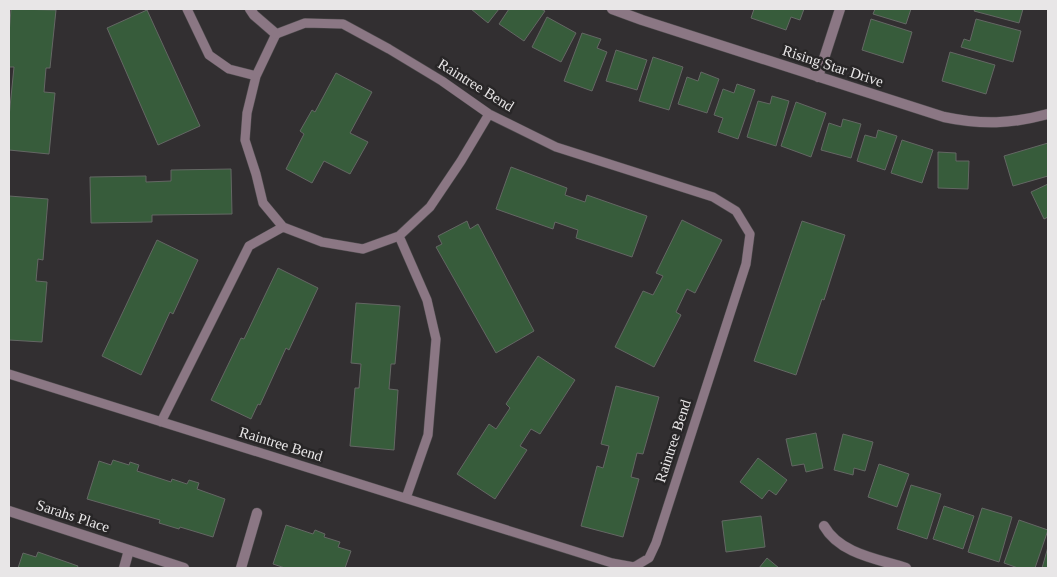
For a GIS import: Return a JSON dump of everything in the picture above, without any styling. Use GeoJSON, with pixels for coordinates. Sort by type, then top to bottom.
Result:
{"type":"FeatureCollection","features":[{"type":"Feature","properties":{"kind":"street"},"geometry":{"type":"LineString","coordinates":[[250,9],[254,15],[276,34]]}},
{"type":"Feature","properties":{"kind":"street","name":"Rising Star Drive"},"geometry":{"type":"LineString","coordinates":[[612,9],[626,11],[818,77],[944,117],[1008,123],[1048,114]]}},
{"type":"Feature","properties":{"kind":"street"},"geometry":{"type":"LineString","coordinates":[[818,77],[840,9]]}},
{"type":"Feature","properties":{"kind":"street","name":"Sarahs Place"},"geometry":{"type":"LineString","coordinates":[[9,511],[184,568]]}},
{"type":"Feature","properties":{"kind":"street"},"geometry":{"type":"LineString","coordinates":[[240,568],[257,513]]}},
{"type":"Feature","properties":{"kind":"street"},"geometry":{"type":"LineString","coordinates":[[824,526],[837,542],[848,549],[906,568]]}},
{"type":"Feature","properties":{"kind":"street"},"geometry":{"type":"LineString","coordinates":[[124,568],[129,550]]}},
{"type":"Feature","properties":{"kind":"lane"},"geometry":{"type":"LineString","coordinates":[[187,9],[209,56],[229,69],[256,76]]}},
{"type":"Feature","properties":{"kind":"lane","name":"Raintree Bend"},"geometry":{"type":"LineString","coordinates":[[9,374],[612,562],[634,567],[649,558],[656,543],[746,264],[750,234],[736,211],[713,196],[556,147],[489,114],[389,49],[343,24],[305,23],[276,34]]}},
{"type":"Feature","properties":{"kind":"lane"},"geometry":{"type":"LineString","coordinates":[[276,34],[256,76],[247,113],[245,140],[263,203],[283,227],[322,242],[363,249],[399,236],[430,207],[461,161],[489,114]]}},
{"type":"Feature","properties":{"kind":"lane"},"geometry":{"type":"LineString","coordinates":[[160,422],[249,246],[283,227]]}},
{"type":"Feature","properties":{"kind":"lane"},"geometry":{"type":"LineString","coordinates":[[399,236],[427,300],[436,339],[428,435],[406,498]]}},
{"type":"Feature","properties":{"kind":"building"},"geometry":{"type":"Polygon","coordinates":[[[11,9],[56,10],[50,68],[46,68],[44,92],[55,93],[49,154],[9,150],[9,117],[14,67],[9,67],[11,9]]]}},
{"type":"Feature","properties":{"kind":"building"},"geometry":{"type":"Polygon","coordinates":[[[471,9],[499,9],[488,23],[471,9]]]}},
{"type":"Feature","properties":{"kind":"building"},"geometry":{"type":"Polygon","coordinates":[[[509,9],[541,9],[545,11],[524,41],[499,24],[509,9]]]}},
{"type":"Feature","properties":{"kind":"building"},"geometry":{"type":"Polygon","coordinates":[[[754,9],[804,9],[800,20],[791,17],[786,30],[751,18],[754,9]]]}},
{"type":"Feature","properties":{"kind":"building"},"geometry":{"type":"Polygon","coordinates":[[[875,9],[911,9],[906,24],[873,14],[875,9]]]}},
{"type":"Feature","properties":{"kind":"building"},"geometry":{"type":"Polygon","coordinates":[[[975,9],[1023,9],[1019,23],[974,11],[975,9]]]}},
{"type":"Feature","properties":{"kind":"building"},"geometry":{"type":"Polygon","coordinates":[[[147,10],[200,126],[158,145],[107,28],[147,10]]]}},
{"type":"Feature","properties":{"kind":"building"},"geometry":{"type":"Polygon","coordinates":[[[547,17],[576,33],[561,62],[532,47],[547,17]]]}},
{"type":"Feature","properties":{"kind":"building"},"geometry":{"type":"Polygon","coordinates":[[[871,19],[912,32],[903,63],[862,50],[871,19]]]}},
{"type":"Feature","properties":{"kind":"building"},"geometry":{"type":"Polygon","coordinates":[[[976,19],[1021,31],[1013,62],[961,47],[964,39],[970,41],[976,19]]]}},
{"type":"Feature","properties":{"kind":"building"},"geometry":{"type":"Polygon","coordinates":[[[582,33],[601,39],[597,48],[607,52],[592,91],[564,81],[582,33]]]}},
{"type":"Feature","properties":{"kind":"building"},"geometry":{"type":"Polygon","coordinates":[[[616,50],[647,60],[637,90],[606,81],[616,50]]]}},
{"type":"Feature","properties":{"kind":"building"},"geometry":{"type":"Polygon","coordinates":[[[950,52],[995,65],[986,94],[942,81],[950,52]]]}},
{"type":"Feature","properties":{"kind":"building"},"geometry":{"type":"Polygon","coordinates":[[[653,57],[683,67],[669,110],[639,101],[653,57]]]}},
{"type":"Feature","properties":{"kind":"building"},"geometry":{"type":"Polygon","coordinates":[[[701,72],[719,79],[707,113],[678,104],[687,77],[698,81],[701,72]]]}},
{"type":"Feature","properties":{"kind":"building"},"geometry":{"type":"Polygon","coordinates":[[[336,73],[372,92],[350,133],[368,142],[350,174],[324,161],[312,183],[286,169],[304,134],[300,131],[312,110],[315,112],[336,73]]]}},
{"type":"Feature","properties":{"kind":"building"},"geometry":{"type":"Polygon","coordinates":[[[737,84],[755,90],[738,139],[718,132],[723,118],[714,115],[723,89],[734,93],[737,84]]]}},
{"type":"Feature","properties":{"kind":"building"},"geometry":{"type":"Polygon","coordinates":[[[772,96],[789,101],[776,146],[747,137],[758,101],[770,104],[772,96]]]}},
{"type":"Feature","properties":{"kind":"building"},"geometry":{"type":"Polygon","coordinates":[[[796,102],[826,113],[811,157],[781,146],[796,102]]]}},
{"type":"Feature","properties":{"kind":"building"},"geometry":{"type":"Polygon","coordinates":[[[843,119],[861,124],[851,158],[821,150],[829,123],[841,127],[843,119]]]}},
{"type":"Feature","properties":{"kind":"building"},"geometry":{"type":"Polygon","coordinates":[[[878,130],[897,136],[885,170],[857,161],[865,135],[876,138],[878,130]]]}},
{"type":"Feature","properties":{"kind":"building"},"geometry":{"type":"Polygon","coordinates":[[[902,140],[933,150],[922,183],[891,173],[902,140]]]}},
{"type":"Feature","properties":{"kind":"building"},"geometry":{"type":"Polygon","coordinates":[[[1048,143],[1048,176],[1013,186],[1004,156],[1048,143]]]}},
{"type":"Feature","properties":{"kind":"building"},"geometry":{"type":"Polygon","coordinates":[[[938,152],[956,153],[956,161],[969,161],[968,189],[938,188],[938,152]]]}},
{"type":"Feature","properties":{"kind":"building"},"geometry":{"type":"Polygon","coordinates":[[[511,167],[567,188],[565,195],[585,202],[587,195],[647,216],[632,257],[576,238],[578,230],[555,222],[553,229],[496,209],[511,167]]]}},
{"type":"Feature","properties":{"kind":"building"},"geometry":{"type":"Polygon","coordinates":[[[231,169],[232,214],[152,215],[152,222],[91,223],[90,177],[146,176],[146,182],[171,181],[171,170],[231,169]]]}},
{"type":"Feature","properties":{"kind":"building"},"geometry":{"type":"Polygon","coordinates":[[[1048,184],[1048,217],[1044,219],[1031,192],[1048,184]]]}},
{"type":"Feature","properties":{"kind":"building"},"geometry":{"type":"Polygon","coordinates":[[[9,196],[48,199],[43,260],[38,259],[36,281],[47,282],[42,342],[9,340],[9,196]]]}},
{"type":"Feature","properties":{"kind":"building"},"geometry":{"type":"Polygon","coordinates":[[[682,220],[722,240],[695,293],[687,289],[676,312],[681,315],[654,367],[615,347],[643,291],[653,295],[663,276],[656,273],[682,220]]]}},
{"type":"Feature","properties":{"kind":"building"},"geometry":{"type":"Polygon","coordinates":[[[467,221],[470,229],[478,224],[534,331],[496,353],[436,247],[442,244],[438,236],[467,221]]]}},
{"type":"Feature","properties":{"kind":"building"},"geometry":{"type":"Polygon","coordinates":[[[802,221],[845,235],[824,300],[822,299],[796,375],[754,361],[802,221]]]}},
{"type":"Feature","properties":{"kind":"building"},"geometry":{"type":"Polygon","coordinates":[[[157,240],[198,260],[173,314],[170,312],[141,375],[102,356],[157,240]]]}},
{"type":"Feature","properties":{"kind":"building"},"geometry":{"type":"Polygon","coordinates":[[[278,268],[318,288],[289,350],[286,348],[260,405],[258,404],[251,419],[211,400],[241,338],[244,339],[278,268]]]}},
{"type":"Feature","properties":{"kind":"building"},"geometry":{"type":"Polygon","coordinates":[[[356,303],[400,306],[395,364],[391,364],[389,389],[398,390],[394,450],[350,446],[355,388],[359,388],[361,364],[351,363],[356,303]]]}},
{"type":"Feature","properties":{"kind":"building"},"geometry":{"type":"Polygon","coordinates":[[[538,356],[575,380],[540,434],[531,429],[520,446],[527,450],[495,499],[457,474],[489,424],[496,429],[510,408],[506,404],[538,356]]]}},
{"type":"Feature","properties":{"kind":"building"},"geometry":{"type":"Polygon","coordinates":[[[616,386],[659,397],[643,454],[637,453],[631,477],[639,479],[623,537],[581,526],[597,466],[603,468],[609,446],[601,444],[616,386]]]}},
{"type":"Feature","properties":{"kind":"building"},"geometry":{"type":"Polygon","coordinates":[[[816,433],[823,468],[806,472],[804,464],[792,466],[786,439],[816,433]]]}},
{"type":"Feature","properties":{"kind":"building"},"geometry":{"type":"Polygon","coordinates":[[[843,434],[873,442],[865,471],[854,468],[853,475],[834,470],[843,434]]]}},
{"type":"Feature","properties":{"kind":"building"},"geometry":{"type":"Polygon","coordinates":[[[758,458],[787,480],[776,495],[769,490],[762,499],[740,482],[758,458]]]}},
{"type":"Feature","properties":{"kind":"building"},"geometry":{"type":"Polygon","coordinates":[[[113,460],[129,465],[130,462],[139,465],[137,471],[171,482],[172,479],[187,484],[189,480],[199,483],[197,489],[225,499],[213,537],[159,523],[160,520],[87,499],[99,461],[111,465],[113,460]]]}},
{"type":"Feature","properties":{"kind":"building"},"geometry":{"type":"Polygon","coordinates":[[[879,464],[909,474],[897,507],[868,497],[879,464]]]}},
{"type":"Feature","properties":{"kind":"building"},"geometry":{"type":"Polygon","coordinates":[[[911,485],[941,494],[927,539],[897,529],[911,485]]]}},
{"type":"Feature","properties":{"kind":"building"},"geometry":{"type":"Polygon","coordinates":[[[944,506],[974,516],[963,549],[933,539],[944,506]]]}},
{"type":"Feature","properties":{"kind":"building"},"geometry":{"type":"Polygon","coordinates":[[[982,508],[1012,517],[999,562],[968,552],[982,508]]]}},
{"type":"Feature","properties":{"kind":"building"},"geometry":{"type":"Polygon","coordinates":[[[761,516],[765,547],[726,552],[722,521],[761,516]]]}},
{"type":"Feature","properties":{"kind":"building"},"geometry":{"type":"Polygon","coordinates":[[[1019,520],[1048,530],[1035,568],[1018,568],[1004,563],[1019,520]]]}},
{"type":"Feature","properties":{"kind":"building"},"geometry":{"type":"Polygon","coordinates":[[[286,525],[313,534],[315,530],[325,534],[324,537],[340,542],[338,547],[351,551],[345,568],[285,568],[273,564],[286,525]]]}},
{"type":"Feature","properties":{"kind":"building"},"geometry":{"type":"Polygon","coordinates":[[[1048,547],[1048,568],[1042,568],[1048,547]]]}},
{"type":"Feature","properties":{"kind":"building"},"geometry":{"type":"Polygon","coordinates":[[[38,552],[78,566],[77,568],[18,568],[23,553],[36,557],[38,552]]]}},
{"type":"Feature","properties":{"kind":"building"},"geometry":{"type":"Polygon","coordinates":[[[767,558],[779,568],[759,568],[767,558]]]}}]}
